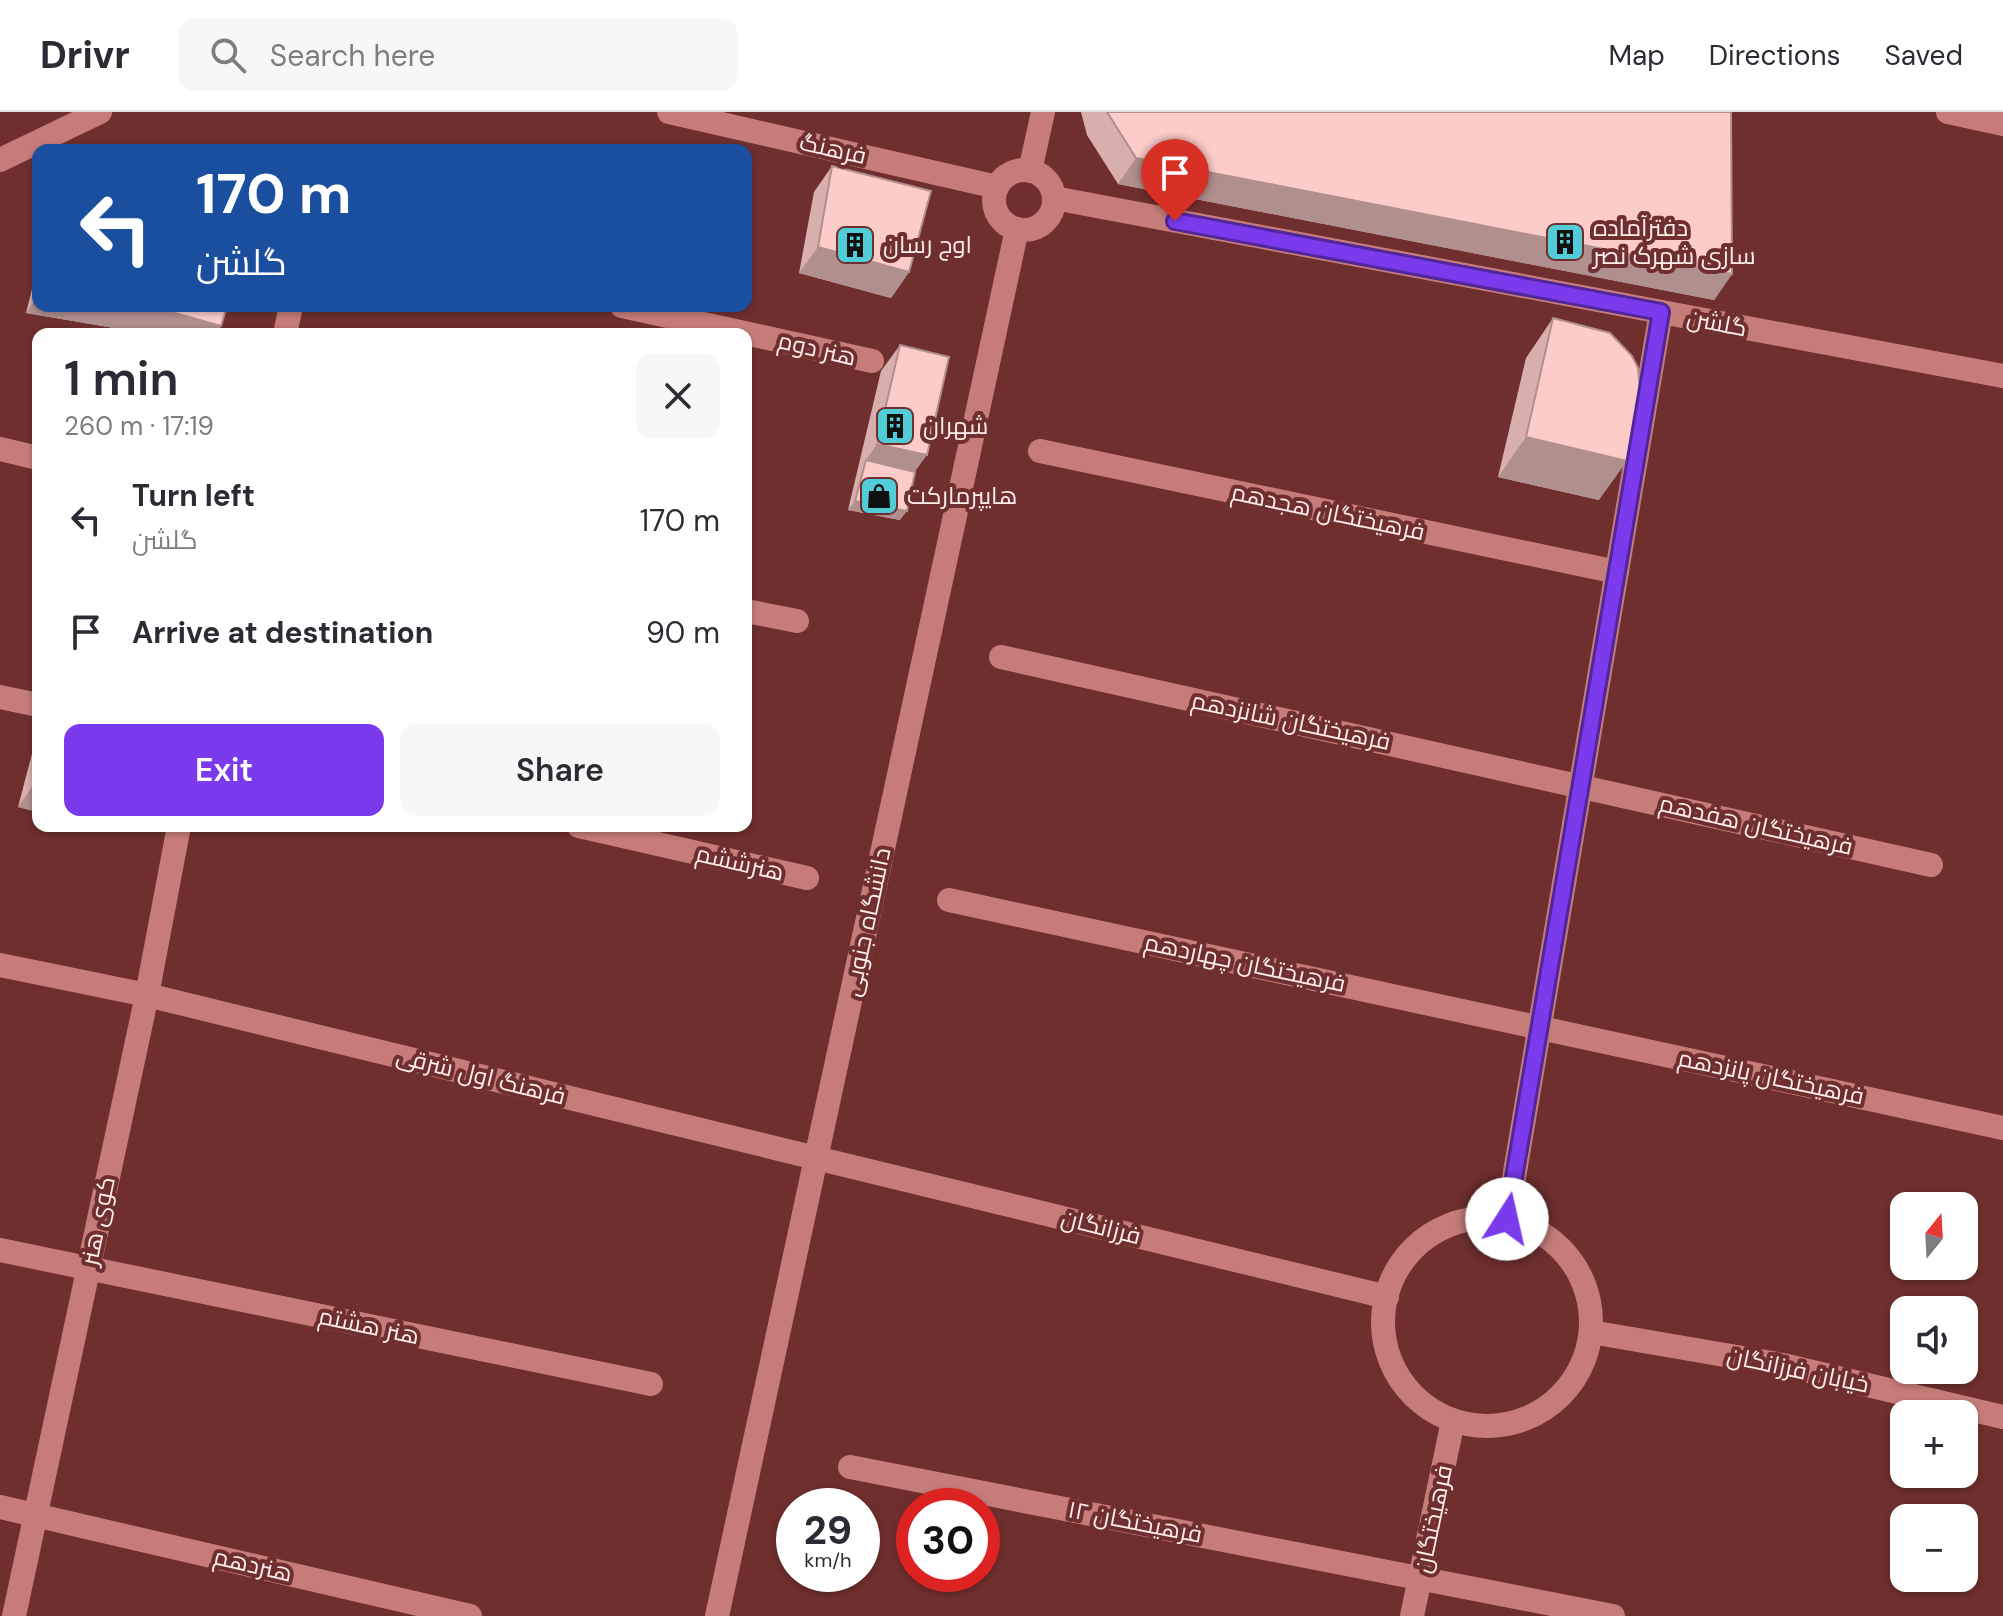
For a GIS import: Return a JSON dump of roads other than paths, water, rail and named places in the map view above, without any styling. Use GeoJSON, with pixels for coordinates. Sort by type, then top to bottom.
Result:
{"type":"FeatureCollection","features":[{"type":"Feature","properties":{"kind":"street"},"geometry":{"type":"LineString","coordinates":[[33,144],[100,112]]}},
{"type":"Feature","properties":{"kind":"street","name":"فرهنگ"},"geometry":{"type":"LineString","coordinates":[[669,112],[997,187]]}},
{"type":"Feature","properties":{"kind":"street"},"geometry":{"type":"LineString","coordinates":[[1030,171],[1043,112]]}},
{"type":"Feature","properties":{"kind":"street"},"geometry":{"type":"LineString","coordinates":[[1948,112],[2003,124]]}},
{"type":"Feature","properties":{"kind":"street"},"geometry":{"type":"LineString","coordinates":[[0,160],[32,145]]}},
{"type":"Feature","properties":{"kind":"street"},"geometry":{"type":"LineString","coordinates":[[1030,171],[1047,180],[1054,198],[1048,219],[1028,230],[1017,229],[997,213],[997,187],[1011,173],[1030,171]]}},
{"type":"Feature","properties":{"kind":"street","name":"گلشن"},"geometry":{"type":"LineString","coordinates":[[1054,198],[2003,376]]}},
{"type":"Feature","properties":{"kind":"street","name":"دانشگاه جنوبی"},"geometry":{"type":"LineString","coordinates":[[717,1616],[814,1156],[1017,229]]}},
{"type":"Feature","properties":{"kind":"street","name":"هنر دوم"},"geometry":{"type":"LineString","coordinates":[[649,312],[722,328]]}},
{"type":"Feature","properties":{"kind":"street"},"geometry":{"type":"LineString","coordinates":[[1507,1219],[1661,312]]}},
{"type":"Feature","properties":{"kind":"street","name":"هنر دوم"},"geometry":{"type":"LineString","coordinates":[[752,335],[872,361]]}},
{"type":"Feature","properties":{"kind":"street"},"geometry":{"type":"LineString","coordinates":[[0,449],[32,457]]}},
{"type":"Feature","properties":{"kind":"street","name":"فرهیختگان هجدهم"},"geometry":{"type":"LineString","coordinates":[[1040,451],[1617,572]]}},
{"type":"Feature","properties":{"kind":"street"},"geometry":{"type":"LineString","coordinates":[[752,612],[797,621]]}},
{"type":"Feature","properties":{"kind":"street","name":"فرهیختگان شانزدهم"},"geometry":{"type":"LineString","coordinates":[[1001,657],[1581,785]]}},
{"type":"Feature","properties":{"kind":"street"},"geometry":{"type":"LineString","coordinates":[[0,697],[32,704]]}},
{"type":"Feature","properties":{"kind":"street","name":"فرهیختگان هفدهم"},"geometry":{"type":"LineString","coordinates":[[1581,785],[1931,865]]}},
{"type":"Feature","properties":{"kind":"street","name":"کوی هنر"},"geometry":{"type":"LineString","coordinates":[[14,1616],[147,995],[178,832]]}},
{"type":"Feature","properties":{"kind":"street","name":"هنرششم"},"geometry":{"type":"LineString","coordinates":[[605,832],[807,878]]}},
{"type":"Feature","properties":{"kind":"street","name":"فرهیختگان چهاردهم"},"geometry":{"type":"LineString","coordinates":[[949,900],[1540,1027]]}},
{"type":"Feature","properties":{"kind":"street","name":"فرهنگ اول شرقی"},"geometry":{"type":"LineString","coordinates":[[0,965],[147,995],[814,1156]]}},
{"type":"Feature","properties":{"kind":"street","name":"فرهیختگان پانزدهم"},"geometry":{"type":"LineString","coordinates":[[1540,1027],[2003,1128]]}},
{"type":"Feature","properties":{"kind":"street","name":"فرزانگان"},"geometry":{"type":"LineString","coordinates":[[814,1156],[1387,1297]]}},
{"type":"Feature","properties":{"kind":"street"},"geometry":{"type":"LineString","coordinates":[[1472,1219],[1507,1219],[1540,1232],[1567,1254],[1585,1284],[1592,1316],[1589,1351],[1574,1381],[1551,1406],[1520,1422],[1487,1427],[1453,1421],[1423,1405],[1399,1379],[1385,1348],[1383,1313],[1387,1297],[1392,1279],[1411,1250],[1439,1229],[1472,1219]]}},
{"type":"Feature","properties":{"kind":"street","name":"هنر هشتم"},"geometry":{"type":"LineString","coordinates":[[0,1250],[651,1384]]}},
{"type":"Feature","properties":{"kind":"street","name":"خیابان فرزانگان"},"geometry":{"type":"LineString","coordinates":[[1591,1332],[1783,1365],[2003,1417]]}},
{"type":"Feature","properties":{"kind":"street","name":"فرهیختگان"},"geometry":{"type":"LineString","coordinates":[[1412,1616],[1453,1421]]}},
{"type":"Feature","properties":{"kind":"street","name":"فرهیختگان ۱۲"},"geometry":{"type":"LineString","coordinates":[[850,1467],[1613,1616]]}},
{"type":"Feature","properties":{"kind":"street","name":"هنردهم"},"geometry":{"type":"LineString","coordinates":[[0,1507],[470,1616]]}},
{"type":"Feature","properties":{"kind":"place","name":"دفترآماده سازی شهرک نصر"},"geometry":{"type":"Point","coordinates":[1565,242]}},
{"type":"Feature","properties":{"kind":"place","name":"اوج رسان"},"geometry":{"type":"Point","coordinates":[855,245]}},
{"type":"Feature","properties":{"kind":"place","name":"شهران"},"geometry":{"type":"Point","coordinates":[895,426]}},
{"type":"Feature","properties":{"kind":"place","name":"هایپرمارکت"},"geometry":{"type":"Point","coordinates":[879,496]}}]}
